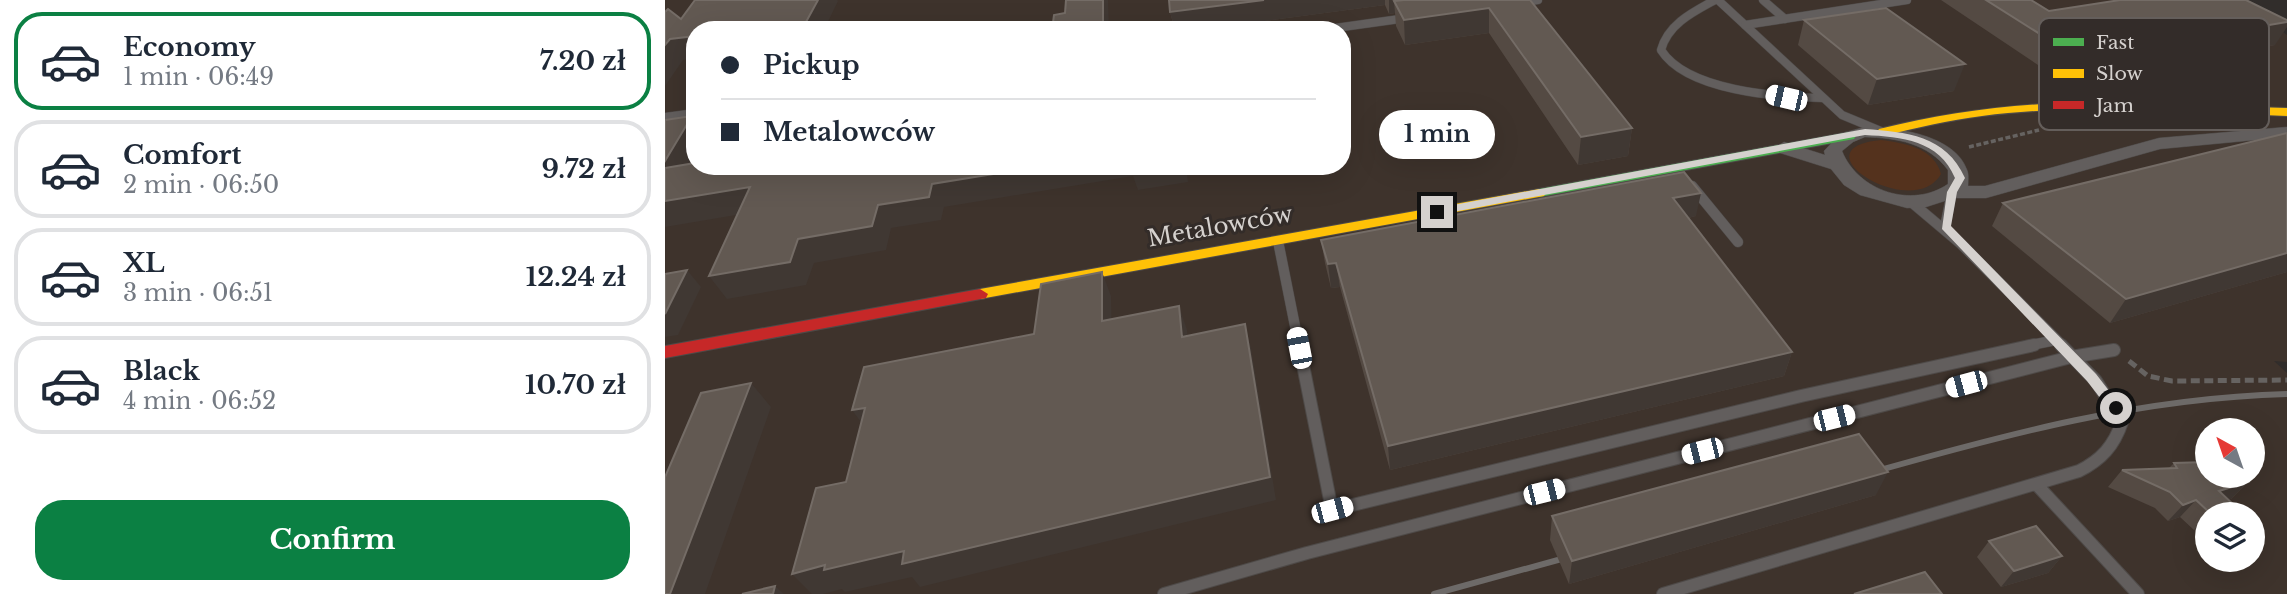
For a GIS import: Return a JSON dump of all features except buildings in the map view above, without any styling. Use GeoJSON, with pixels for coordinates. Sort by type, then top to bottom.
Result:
{"type":"FeatureCollection","features":[{"type":"Feature","properties":{"kind":"street","name":"Metalowców"},"geometry":{"type":"LineString","coordinates":[[665,352],[1883,132],[1924,121],[2010,107],[2039,107]]}},
{"type":"Feature","properties":{"kind":"street","name":"Metalowców"},"geometry":{"type":"LineString","coordinates":[[2269,111],[2287,112]]}},
{"type":"Feature","properties":{"kind":"street"},"geometry":{"type":"LineString","coordinates":[[2233,130],[2241,136]]}},
{"type":"Feature","properties":{"kind":"street","name":"Metalowców"},"geometry":{"type":"LineString","coordinates":[[1883,132],[1924,142],[1945,153]]}},
{"type":"Feature","properties":{"kind":"street","name":"Metalowców"},"geometry":{"type":"LineString","coordinates":[[1784,148],[1835,164],[1844,176],[1861,188],[1885,197],[1910,201],[1944,197],[1952,192],[1986,192],[2159,144],[2287,132]]}},
{"type":"Feature","properties":{"kind":"street"},"geometry":{"type":"LineString","coordinates":[[1835,164],[1833,151],[1839,142],[1850,136]]}},
{"type":"Feature","properties":{"kind":"street"},"geometry":{"type":"LineString","coordinates":[[1945,153],[1953,160],[1960,178],[1952,192]]}},
{"type":"Feature","properties":{"kind":"lane"},"geometry":{"type":"LineString","coordinates":[[1511,4],[1538,0]]}},
{"type":"Feature","properties":{"kind":"lane"},"geometry":{"type":"LineString","coordinates":[[1822,98],[1786,98],[1708,80],[1685,72],[1669,62],[1661,50],[1666,36],[1690,16],[1717,0],[1842,115],[1883,132]]}},
{"type":"Feature","properties":{"kind":"lane"},"geometry":{"type":"LineString","coordinates":[[1763,0],[1785,19]]}},
{"type":"Feature","properties":{"kind":"lane"},"geometry":{"type":"LineString","coordinates":[[1828,0],[1841,10]]}},
{"type":"Feature","properties":{"kind":"lane"},"geometry":{"type":"LineString","coordinates":[[1745,25],[1907,0]]}},
{"type":"Feature","properties":{"kind":"lane"},"geometry":{"type":"LineString","coordinates":[[1351,26],[1417,17]]}},
{"type":"Feature","properties":{"kind":"lane"},"geometry":{"type":"LineString","coordinates":[[665,117],[686,114]]}},
{"type":"Feature","properties":{"kind":"lane"},"geometry":{"type":"LineString","coordinates":[[1842,115],[1850,136]]}},
{"type":"Feature","properties":{"kind":"lane"},"geometry":{"type":"LineString","coordinates":[[1677,168],[1738,242]]}},
{"type":"Feature","properties":{"kind":"lane"},"geometry":{"type":"LineString","coordinates":[[1945,227],[1952,192]]}},
{"type":"Feature","properties":{"kind":"lane"},"geometry":{"type":"LineString","coordinates":[[1663,594],[2037,485],[2093,465],[2113,446],[2122,422],[2116,408],[2056,340],[1945,227],[1910,201]]}},
{"type":"Feature","properties":{"kind":"lane"},"geometry":{"type":"LineString","coordinates":[[1277,241],[1332,510],[1801,396],[2056,340]]}},
{"type":"Feature","properties":{"kind":"lane"},"geometry":{"type":"LineString","coordinates":[[1164,594],[1307,553],[2071,356],[2114,350]]}},
{"type":"Feature","properties":{"kind":"lane"},"geometry":{"type":"LineString","coordinates":[[2037,485],[2138,594]]}},
{"type":"Feature","properties":{"kind":"path"},"geometry":{"type":"LineString","coordinates":[[1945,153],[2040,130]]}},
{"type":"Feature","properties":{"kind":"path"},"geometry":{"type":"LineString","coordinates":[[2114,350],[2148,376],[2172,382],[2287,380]]}},
{"type":"Feature","properties":{"kind":"shaded area"},"geometry":{"type":"Polygon","coordinates":[[[665,0],[2239,0],[2264,18],[2039,18],[2039,130],[2269,130],[2269,22],[2287,35],[2287,362],[2274,361],[2287,373],[2287,594],[665,594],[665,0]]]}},
{"type":"Feature","properties":{"kind":"shaded area"},"geometry":{"type":"Polygon","coordinates":[[[1881,140],[1917,148],[1932,158],[1941,174],[1927,187],[1907,190],[1887,187],[1867,178],[1854,167],[1849,156],[1857,146],[1881,140]]]}},
{"type":"Feature","properties":{"kind":"railway"},"geometry":{"type":"LineString","coordinates":[[1866,474],[2074,420],[2179,403],[2287,394]]}},
{"type":"Feature","properties":{"kind":"railway"},"geometry":{"type":"LineString","coordinates":[[1434,594],[1576,555]]}},
{"type":"Feature","properties":{"kind":"traffic: fast"},"geometry":{"type":"LineString","coordinates":[[1539,193],[1850,136]]}},
{"type":"Feature","properties":{"kind":"traffic: slow"},"geometry":{"type":"LineString","coordinates":[[1883,132],[1933,120],[2039,107]]}},
{"type":"Feature","properties":{"kind":"traffic: slow"},"geometry":{"type":"LineString","coordinates":[[2269,111],[2287,112]]}},
{"type":"Feature","properties":{"kind":"traffic: slow"},"geometry":{"type":"LineString","coordinates":[[980,294],[1539,193]]}},
{"type":"Feature","properties":{"kind":"traffic: jam"},"geometry":{"type":"LineString","coordinates":[[665,352],[980,294]]}},
{"type":"Feature","properties":{"kind":"route"},"geometry":{"type":"LineString","coordinates":[[1437,212],[1865,132],[1903,135],[1942,151],[1953,160],[1960,178],[1958,186],[1952,192],[1945,227],[2092,377],[2116,408]]}}]}
